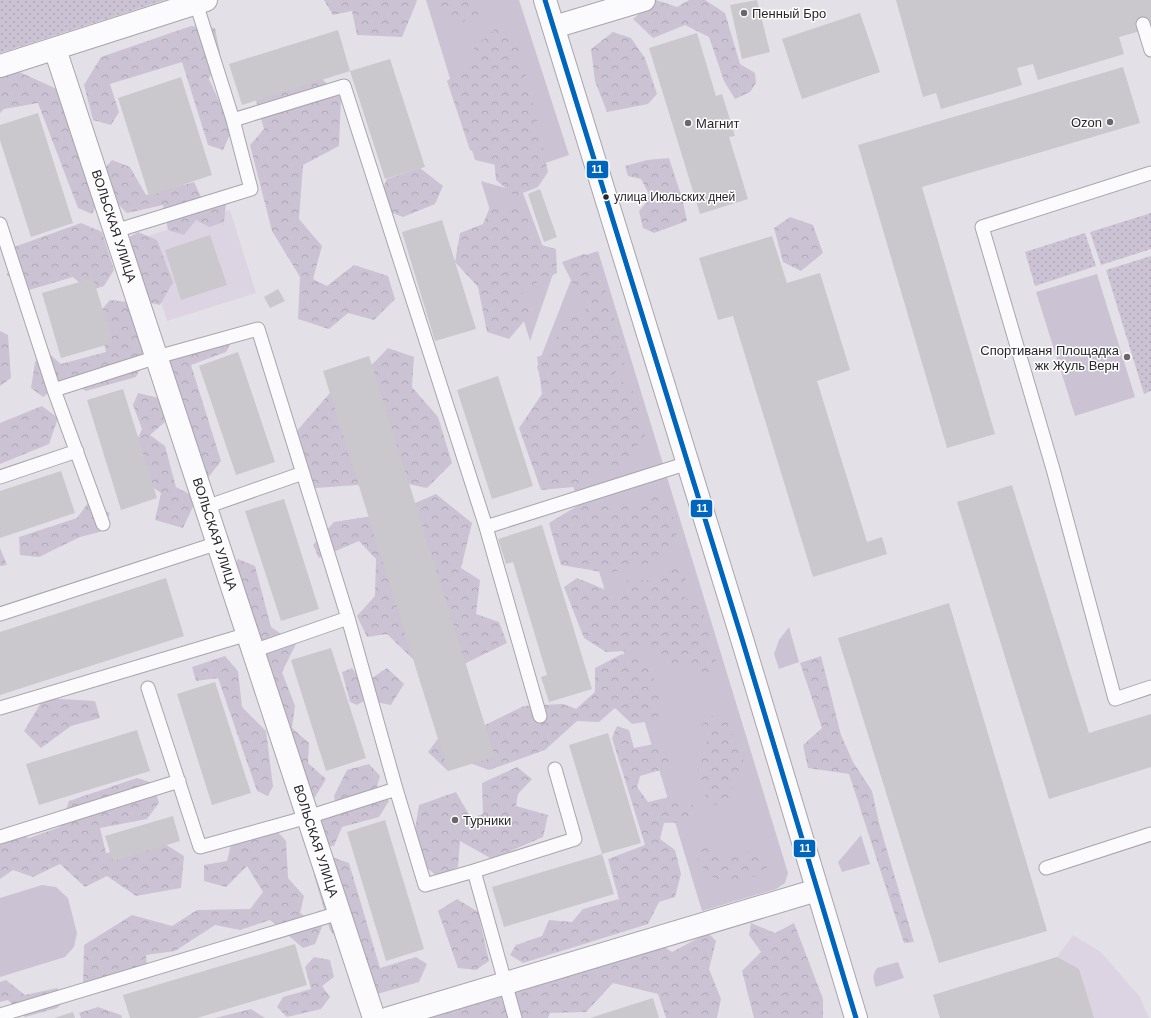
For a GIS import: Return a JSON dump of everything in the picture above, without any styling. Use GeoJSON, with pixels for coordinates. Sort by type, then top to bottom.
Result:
{"type":"FeatureCollection","features":[{"type":"Feature","properties":{"kind":"street"},"geometry":{"type":"LineString","coordinates":[[545,0],[688,463],[856,1018]]}},
{"type":"Feature","properties":{"kind":"street"},"geometry":{"type":"LineString","coordinates":[[554,27],[644,0]]}},
{"type":"Feature","properties":{"kind":"street"},"geometry":{"type":"LineString","coordinates":[[0,66],[201,2]]}},
{"type":"Feature","properties":{"kind":"street","name":"ВОЛЬСКАЯ УЛИЦА"},"geometry":{"type":"LineString","coordinates":[[55,49],[374,1018]]}},
{"type":"Feature","properties":{"kind":"street"},"geometry":{"type":"LineString","coordinates":[[389,1018],[818,890]]}},
{"type":"Feature","properties":{"kind":"lane"},"geometry":{"type":"LineString","coordinates":[[115,231],[251,189],[201,2]]}},
{"type":"Feature","properties":{"kind":"lane"},"geometry":{"type":"LineString","coordinates":[[1143,24],[1151,50]]}},
{"type":"Feature","properties":{"kind":"lane"},"geometry":{"type":"LineString","coordinates":[[233,120],[344,86],[486,527],[540,716]]}},
{"type":"Feature","properties":{"kind":"lane"},"geometry":{"type":"LineString","coordinates":[[1151,173],[982,227],[1053,469],[1115,699],[1151,687]]}},
{"type":"Feature","properties":{"kind":"lane"},"geometry":{"type":"LineString","coordinates":[[0,224],[54,390],[103,524]]}},
{"type":"Feature","properties":{"kind":"lane"},"geometry":{"type":"LineString","coordinates":[[54,390],[157,357],[258,329],[348,618],[425,884],[474,871],[575,839],[555,769]]}},
{"type":"Feature","properties":{"kind":"lane"},"geometry":{"type":"LineString","coordinates":[[0,477],[77,451]]}},
{"type":"Feature","properties":{"kind":"lane"},"geometry":{"type":"LineString","coordinates":[[486,527],[688,463]]}},
{"type":"Feature","properties":{"kind":"lane"},"geometry":{"type":"LineString","coordinates":[[206,507],[303,473]]}},
{"type":"Feature","properties":{"kind":"lane"},"geometry":{"type":"LineString","coordinates":[[0,614],[218,543]]}},
{"type":"Feature","properties":{"kind":"lane"},"geometry":{"type":"LineString","coordinates":[[0,708],[250,642],[348,618]]}},
{"type":"Feature","properties":{"kind":"lane"},"geometry":{"type":"LineString","coordinates":[[148,688],[200,847],[308,817],[396,788]]}},
{"type":"Feature","properties":{"kind":"lane"},"geometry":{"type":"LineString","coordinates":[[0,837],[179,781]]}},
{"type":"Feature","properties":{"kind":"lane"},"geometry":{"type":"LineString","coordinates":[[1046,868],[1151,834]]}},
{"type":"Feature","properties":{"kind":"lane"},"geometry":{"type":"LineString","coordinates":[[474,871],[515,1018]]}},
{"type":"Feature","properties":{"kind":"lane"},"geometry":{"type":"LineString","coordinates":[[0,1015],[340,913]]}},
{"type":"Feature","properties":{"kind":"shaded area"},"geometry":{"type":"Polygon","coordinates":[[[230,210],[256,293],[167,321],[141,238],[230,210]]]}},
{"type":"Feature","properties":{"kind":"shaded area"},"geometry":{"type":"Polygon","coordinates":[[[1073,935],[1101,952],[1140,997],[1149,1018],[940,1018],[933,995],[1057,957],[1073,935]]]}},
{"type":"Feature","properties":{"kind":"green space"},"geometry":{"type":"Polygon","coordinates":[[[0,0],[165,0],[0,53],[0,0]]]}},
{"type":"Feature","properties":{"kind":"green space"},"geometry":{"type":"Polygon","coordinates":[[[324,0],[417,1],[402,37],[357,35],[352,11],[333,15],[324,0]]]}},
{"type":"Feature","properties":{"kind":"green space"},"geometry":{"type":"Polygon","coordinates":[[[426,0],[519,0],[569,155],[522,171],[475,160],[426,0]]]}},
{"type":"Feature","properties":{"kind":"green space"},"geometry":{"type":"Polygon","coordinates":[[[431,0],[481,0],[479,15],[458,24],[446,8],[432,5],[431,0]]]}},
{"type":"Feature","properties":{"kind":"green space"},"geometry":{"type":"Polygon","coordinates":[[[656,0],[677,7],[689,0],[705,0],[725,13],[740,64],[755,73],[756,83],[750,92],[735,99],[724,81],[709,37],[685,25],[653,38],[633,19],[656,0]]]}},
{"type":"Feature","properties":{"kind":"green space"},"geometry":{"type":"Polygon","coordinates":[[[191,26],[215,28],[220,53],[209,79],[232,130],[223,150],[208,145],[182,62],[110,84],[119,112],[111,125],[93,120],[84,85],[101,57],[191,26]]]}},
{"type":"Feature","properties":{"kind":"green space"},"geometry":{"type":"Polygon","coordinates":[[[498,27],[517,39],[548,172],[538,187],[515,196],[496,180],[494,160],[470,150],[447,81],[466,65],[474,48],[498,27]]]}},
{"type":"Feature","properties":{"kind":"green space"},"geometry":{"type":"Polygon","coordinates":[[[613,32],[631,38],[645,58],[657,94],[648,104],[607,112],[595,81],[591,49],[613,32]]]}},
{"type":"Feature","properties":{"kind":"green space"},"geometry":{"type":"Polygon","coordinates":[[[15,70],[59,90],[98,201],[92,214],[78,208],[38,103],[4,109],[0,113],[0,75],[15,70]]]}},
{"type":"Feature","properties":{"kind":"green space"},"geometry":{"type":"Polygon","coordinates":[[[322,79],[341,98],[339,146],[303,165],[299,219],[322,246],[313,279],[327,286],[354,265],[388,276],[395,299],[374,320],[348,313],[329,329],[298,319],[300,277],[272,231],[250,145],[264,129],[256,100],[322,79]]]}},
{"type":"Feature","properties":{"kind":"green space"},"geometry":{"type":"Polygon","coordinates":[[[669,158],[682,198],[687,221],[654,233],[643,228],[639,211],[646,203],[649,194],[641,179],[628,176],[625,166],[647,160],[669,158]]]}},
{"type":"Feature","properties":{"kind":"green space"},"geometry":{"type":"Polygon","coordinates":[[[112,160],[130,167],[146,195],[194,182],[202,199],[226,204],[224,222],[209,227],[196,220],[184,235],[168,230],[163,205],[127,213],[108,195],[100,174],[112,160]]]}},
{"type":"Feature","properties":{"kind":"green space"},"geometry":{"type":"Polygon","coordinates":[[[420,168],[443,186],[435,204],[403,217],[375,206],[387,179],[420,168]]]}},
{"type":"Feature","properties":{"kind":"green space"},"geometry":{"type":"Polygon","coordinates":[[[481,181],[523,193],[553,274],[530,341],[481,181]]]}},
{"type":"Feature","properties":{"kind":"green space"},"geometry":{"type":"Polygon","coordinates":[[[492,202],[526,208],[531,242],[556,249],[557,273],[521,290],[531,313],[509,339],[487,332],[478,287],[455,262],[460,233],[483,224],[492,202]]]}},
{"type":"Feature","properties":{"kind":"green space"},"geometry":{"type":"Polygon","coordinates":[[[1151,213],[1151,249],[1101,265],[1090,232],[1151,213]]]}},
{"type":"Feature","properties":{"kind":"green space"},"geometry":{"type":"Polygon","coordinates":[[[790,217],[813,225],[823,253],[801,271],[783,262],[774,228],[790,217]]]}},
{"type":"Feature","properties":{"kind":"green space"},"geometry":{"type":"Polygon","coordinates":[[[81,223],[102,232],[114,270],[104,286],[89,291],[73,277],[29,290],[7,275],[14,247],[81,223]]]}},
{"type":"Feature","properties":{"kind":"green space"},"geometry":{"type":"Polygon","coordinates":[[[138,232],[157,240],[173,282],[160,305],[134,299],[116,245],[138,232]]]}},
{"type":"Feature","properties":{"kind":"green space"},"geometry":{"type":"Polygon","coordinates":[[[1085,233],[1096,266],[1035,286],[1025,252],[1085,233]]]}},
{"type":"Feature","properties":{"kind":"green space"},"geometry":{"type":"Polygon","coordinates":[[[598,251],[788,873],[785,883],[776,889],[702,911],[537,367],[580,257],[598,251]]]}},
{"type":"Feature","properties":{"kind":"green space"},"geometry":{"type":"Polygon","coordinates":[[[584,254],[597,261],[627,360],[613,375],[632,389],[645,436],[621,467],[604,464],[584,486],[541,490],[519,428],[542,394],[537,357],[556,351],[558,325],[586,310],[562,262],[584,254]]]}},
{"type":"Feature","properties":{"kind":"green space"},"geometry":{"type":"Polygon","coordinates":[[[1151,256],[1151,391],[1144,394],[1106,270],[1151,256]]]}},
{"type":"Feature","properties":{"kind":"green space"},"geometry":{"type":"Polygon","coordinates":[[[1097,274],[1135,397],[1075,416],[1036,292],[1097,274]]]}},
{"type":"Feature","properties":{"kind":"green space"},"geometry":{"type":"Polygon","coordinates":[[[110,300],[128,302],[147,354],[136,377],[86,391],[65,380],[43,397],[31,388],[35,362],[47,352],[61,364],[106,352],[97,315],[110,300]]]}},
{"type":"Feature","properties":{"kind":"green space"},"geometry":{"type":"Polygon","coordinates":[[[0,331],[8,335],[11,378],[0,386],[0,331]]]}},
{"type":"Feature","properties":{"kind":"green space"},"geometry":{"type":"Polygon","coordinates":[[[232,341],[226,352],[191,365],[221,461],[204,483],[157,368],[172,349],[232,341]]]}},
{"type":"Feature","properties":{"kind":"green space"},"geometry":{"type":"Polygon","coordinates":[[[388,348],[414,357],[412,387],[438,417],[452,463],[427,488],[399,482],[302,489],[288,441],[343,378],[362,375],[388,348]]]}},
{"type":"Feature","properties":{"kind":"green space"},"geometry":{"type":"Polygon","coordinates":[[[138,393],[159,398],[165,422],[150,435],[165,446],[176,487],[197,498],[183,528],[155,520],[161,493],[138,477],[132,451],[142,429],[133,405],[138,393]]]}},
{"type":"Feature","properties":{"kind":"green space"},"geometry":{"type":"Polygon","coordinates":[[[42,406],[58,418],[49,444],[0,464],[0,423],[42,406]]]}},
{"type":"Feature","properties":{"kind":"green space"},"geometry":{"type":"Polygon","coordinates":[[[436,494],[472,523],[461,568],[480,580],[476,614],[499,622],[507,643],[464,664],[417,663],[387,634],[367,637],[357,616],[375,596],[376,559],[359,541],[319,558],[313,545],[334,522],[392,513],[436,494]]]}},
{"type":"Feature","properties":{"kind":"green space"},"geometry":{"type":"Polygon","coordinates":[[[652,496],[670,503],[677,539],[649,563],[608,573],[561,565],[549,523],[587,500],[617,509],[652,496]]]}},
{"type":"Feature","properties":{"kind":"green space"},"geometry":{"type":"Polygon","coordinates":[[[88,503],[110,513],[103,531],[80,537],[39,557],[20,555],[19,537],[77,518],[88,503]]]}},
{"type":"Feature","properties":{"kind":"green space"},"geometry":{"type":"Polygon","coordinates":[[[0,548],[7,565],[0,566],[0,548]]]}},
{"type":"Feature","properties":{"kind":"green space"},"geometry":{"type":"Polygon","coordinates":[[[238,559],[255,566],[271,627],[296,644],[282,672],[295,706],[292,728],[309,743],[308,763],[326,779],[312,802],[226,579],[238,559]]]}},
{"type":"Feature","properties":{"kind":"green space"},"geometry":{"type":"Polygon","coordinates":[[[671,566],[686,571],[685,597],[702,610],[718,667],[706,675],[688,661],[675,668],[648,650],[606,652],[584,638],[564,587],[577,578],[616,594],[629,579],[657,581],[671,566]]]}},
{"type":"Feature","properties":{"kind":"green space"},"geometry":{"type":"Polygon","coordinates":[[[789,627],[799,662],[779,669],[774,654],[779,640],[789,627]]]}},
{"type":"Feature","properties":{"kind":"green space"},"geometry":{"type":"Polygon","coordinates":[[[622,654],[645,660],[664,699],[657,720],[632,724],[615,708],[599,722],[577,721],[545,750],[489,770],[467,762],[448,771],[428,752],[440,736],[470,742],[485,725],[524,706],[563,704],[576,709],[595,692],[595,668],[622,654]]]}},
{"type":"Feature","properties":{"kind":"green space"},"geometry":{"type":"Polygon","coordinates":[[[225,656],[238,671],[242,707],[266,731],[273,786],[268,796],[257,791],[218,678],[196,681],[192,667],[225,656]]]}},
{"type":"Feature","properties":{"kind":"green space"},"geometry":{"type":"Polygon","coordinates":[[[821,656],[841,735],[853,762],[872,791],[879,823],[914,942],[904,943],[849,774],[808,768],[803,745],[822,728],[800,663],[821,656]]]}},
{"type":"Feature","properties":{"kind":"green space"},"geometry":{"type":"Polygon","coordinates":[[[352,668],[363,684],[387,668],[404,684],[391,705],[366,700],[357,705],[350,702],[342,672],[352,668]]]}},
{"type":"Feature","properties":{"kind":"green space"},"geometry":{"type":"Polygon","coordinates":[[[44,698],[95,701],[100,718],[71,726],[41,748],[24,731],[44,698]]]}},
{"type":"Feature","properties":{"kind":"green space"},"geometry":{"type":"Polygon","coordinates":[[[711,716],[726,719],[749,774],[731,782],[733,796],[722,805],[708,804],[695,760],[707,741],[701,726],[711,716]]]}},
{"type":"Feature","properties":{"kind":"green space"},"geometry":{"type":"Polygon","coordinates":[[[617,726],[629,730],[634,748],[658,743],[674,756],[668,768],[640,776],[637,787],[648,802],[678,795],[694,806],[687,822],[664,823],[660,839],[675,850],[681,874],[675,897],[659,902],[648,924],[523,963],[510,955],[516,945],[542,936],[549,920],[572,922],[583,909],[619,899],[608,859],[645,845],[612,738],[617,726]]]}},
{"type":"Feature","properties":{"kind":"green space"},"geometry":{"type":"Polygon","coordinates":[[[369,764],[380,776],[376,790],[389,801],[379,817],[342,827],[334,846],[312,845],[315,822],[337,811],[334,796],[347,770],[369,764]]]}},
{"type":"Feature","properties":{"kind":"green space"},"geometry":{"type":"Polygon","coordinates":[[[517,767],[532,779],[518,794],[516,806],[548,815],[543,837],[492,859],[460,841],[458,867],[437,876],[411,855],[419,805],[456,792],[471,818],[483,814],[482,783],[517,767]]]}},
{"type":"Feature","properties":{"kind":"green space"},"geometry":{"type":"Polygon","coordinates":[[[137,778],[153,783],[159,803],[147,819],[100,828],[106,853],[160,841],[184,856],[181,888],[136,896],[107,876],[85,887],[60,864],[33,877],[13,870],[0,879],[0,829],[29,838],[60,827],[69,801],[137,778]]]}},
{"type":"Feature","properties":{"kind":"green space"},"geometry":{"type":"Polygon","coordinates":[[[268,821],[286,841],[288,878],[304,896],[300,913],[322,927],[315,944],[303,948],[270,920],[240,930],[215,925],[175,951],[146,955],[148,978],[103,992],[83,985],[84,945],[132,915],[172,926],[197,910],[250,909],[263,892],[247,866],[226,887],[204,881],[204,865],[227,861],[234,831],[268,821]]]}},
{"type":"Feature","properties":{"kind":"green space"},"geometry":{"type":"Polygon","coordinates":[[[861,835],[870,864],[842,872],[838,862],[861,835]]]}},
{"type":"Feature","properties":{"kind":"green space"},"geometry":{"type":"Polygon","coordinates":[[[712,845],[728,857],[758,849],[771,859],[764,874],[720,885],[699,863],[694,850],[712,845]]]}},
{"type":"Feature","properties":{"kind":"green space"},"geometry":{"type":"Polygon","coordinates":[[[326,855],[349,863],[380,968],[416,957],[427,964],[419,982],[374,995],[351,955],[330,930],[314,875],[326,855]]]}},
{"type":"Feature","properties":{"kind":"green space"},"geometry":{"type":"Polygon","coordinates":[[[42,885],[56,887],[68,898],[77,933],[74,947],[65,957],[0,977],[0,898],[42,885]]]}},
{"type":"Feature","properties":{"kind":"green space"},"geometry":{"type":"Polygon","coordinates":[[[457,899],[478,912],[489,961],[476,970],[458,968],[438,911],[457,899]]]}},
{"type":"Feature","properties":{"kind":"green space"},"geometry":{"type":"Polygon","coordinates":[[[751,923],[775,933],[794,923],[823,999],[823,1018],[754,1018],[742,971],[761,952],[749,935],[751,923]]]}},
{"type":"Feature","properties":{"kind":"green space"},"geometry":{"type":"Polygon","coordinates":[[[708,933],[716,941],[709,969],[721,999],[717,1018],[666,1018],[658,994],[613,983],[586,1012],[550,1013],[548,1018],[388,1018],[648,936],[672,952],[708,933]]]}},
{"type":"Feature","properties":{"kind":"green space"},"geometry":{"type":"Polygon","coordinates":[[[314,957],[330,960],[334,977],[322,986],[330,997],[321,1009],[287,1017],[277,1007],[283,997],[311,989],[305,967],[314,957]]]}},
{"type":"Feature","properties":{"kind":"green space"},"geometry":{"type":"Polygon","coordinates":[[[898,962],[904,978],[876,987],[874,982],[874,973],[877,968],[898,962]]]}},
{"type":"Feature","properties":{"kind":"green space"},"geometry":{"type":"Polygon","coordinates":[[[6,980],[25,995],[57,988],[66,999],[57,1008],[25,1017],[8,1000],[0,1002],[0,982],[6,980]]]}},
{"type":"Feature","properties":{"kind":"green space"},"geometry":{"type":"Polygon","coordinates":[[[98,1007],[121,1015],[122,1018],[81,1018],[79,1013],[98,1007]]]}},
{"type":"Feature","properties":{"kind":"green space"},"geometry":{"type":"Polygon","coordinates":[[[251,1009],[265,1018],[215,1018],[251,1009]]]}},
{"type":"Feature","properties":{"kind":"building"},"geometry":{"type":"Polygon","coordinates":[[[757,0],[770,52],[742,59],[730,5],[757,0]]]}},
{"type":"Feature","properties":{"kind":"building"},"geometry":{"type":"Polygon","coordinates":[[[896,0],[1151,0],[1151,28],[1119,37],[1124,54],[1038,80],[1033,64],[1017,68],[1022,85],[941,109],[936,93],[923,97],[896,0]]]}},
{"type":"Feature","properties":{"kind":"building"},"geometry":{"type":"Polygon","coordinates":[[[860,13],[880,72],[802,99],[782,39],[860,13]]]}},
{"type":"Feature","properties":{"kind":"building"},"geometry":{"type":"Polygon","coordinates":[[[338,30],[350,71],[242,105],[229,64],[338,30]]]}},
{"type":"Feature","properties":{"kind":"building"},"geometry":{"type":"Polygon","coordinates":[[[697,33],[716,96],[722,94],[735,136],[729,137],[748,199],[700,214],[649,48],[697,33]]]}},
{"type":"Feature","properties":{"kind":"building"},"geometry":{"type":"Polygon","coordinates":[[[390,59],[425,167],[385,179],[350,71],[390,59]]]}},
{"type":"Feature","properties":{"kind":"building"},"geometry":{"type":"Polygon","coordinates":[[[1123,67],[1140,123],[922,187],[995,434],[947,448],[858,145],[1123,67]]]}},
{"type":"Feature","properties":{"kind":"building"},"geometry":{"type":"Polygon","coordinates":[[[181,77],[212,175],[149,196],[118,98],[181,77]]]}},
{"type":"Feature","properties":{"kind":"building"},"geometry":{"type":"Polygon","coordinates":[[[38,113],[73,223],[31,237],[0,140],[0,125],[38,113]]]}},
{"type":"Feature","properties":{"kind":"building"},"geometry":{"type":"Polygon","coordinates":[[[540,189],[557,237],[544,242],[528,194],[540,189]]]}},
{"type":"Feature","properties":{"kind":"building"},"geometry":{"type":"Polygon","coordinates":[[[442,220],[476,329],[435,341],[402,232],[442,220]]]}},
{"type":"Feature","properties":{"kind":"building"},"geometry":{"type":"Polygon","coordinates":[[[210,235],[227,285],[181,300],[165,250],[210,235]]]}},
{"type":"Feature","properties":{"kind":"building"},"geometry":{"type":"Polygon","coordinates":[[[772,236],[787,283],[820,273],[850,370],[817,381],[867,542],[882,537],[887,554],[813,577],[733,316],[718,320],[699,258],[772,236]]]}},
{"type":"Feature","properties":{"kind":"building"},"geometry":{"type":"Polygon","coordinates":[[[93,278],[113,343],[61,358],[42,293],[93,278]]]}},
{"type":"Feature","properties":{"kind":"building"},"geometry":{"type":"Polygon","coordinates":[[[278,289],[285,301],[270,308],[264,297],[278,289]]]}},
{"type":"Feature","properties":{"kind":"building"},"geometry":{"type":"Polygon","coordinates":[[[238,352],[275,462],[236,475],[199,366],[238,352]]]}},
{"type":"Feature","properties":{"kind":"building"},"geometry":{"type":"Polygon","coordinates":[[[369,356],[495,757],[448,771],[323,371],[369,356]]]}},
{"type":"Feature","properties":{"kind":"building"},"geometry":{"type":"Polygon","coordinates":[[[498,376],[533,486],[492,499],[457,390],[498,376]]]}},
{"type":"Feature","properties":{"kind":"building"},"geometry":{"type":"Polygon","coordinates":[[[123,389],[157,498],[121,510],[87,400],[123,389]]]}},
{"type":"Feature","properties":{"kind":"building"},"geometry":{"type":"Polygon","coordinates":[[[61,471],[75,513],[0,538],[0,491],[61,471]]]}},
{"type":"Feature","properties":{"kind":"building"},"geometry":{"type":"Polygon","coordinates":[[[1012,485],[1089,733],[1151,714],[1151,767],[1049,799],[957,502],[1012,485]]]}},
{"type":"Feature","properties":{"kind":"building"},"geometry":{"type":"Polygon","coordinates":[[[284,499],[319,609],[281,621],[245,511],[284,499]]]}},
{"type":"Feature","properties":{"kind":"building"},"geometry":{"type":"Polygon","coordinates":[[[542,525],[592,689],[549,702],[541,677],[547,675],[513,562],[506,564],[498,539],[542,525]]]}},
{"type":"Feature","properties":{"kind":"building"},"geometry":{"type":"Polygon","coordinates":[[[166,578],[184,636],[0,695],[0,632],[166,578]]]}},
{"type":"Feature","properties":{"kind":"building"},"geometry":{"type":"Polygon","coordinates":[[[949,603],[1047,931],[939,963],[838,638],[949,603]]]}},
{"type":"Feature","properties":{"kind":"building"},"geometry":{"type":"Polygon","coordinates":[[[331,648],[366,758],[326,771],[291,660],[331,648]]]}},
{"type":"Feature","properties":{"kind":"building"},"geometry":{"type":"Polygon","coordinates":[[[215,682],[251,793],[212,805],[177,694],[215,682]]]}},
{"type":"Feature","properties":{"kind":"building"},"geometry":{"type":"Polygon","coordinates":[[[137,730],[150,771],[39,805],[26,764],[137,730]]]}},
{"type":"Feature","properties":{"kind":"building"},"geometry":{"type":"Polygon","coordinates":[[[608,733],[641,843],[602,854],[569,745],[608,733]]]}},
{"type":"Feature","properties":{"kind":"building"},"geometry":{"type":"Polygon","coordinates":[[[173,816],[180,841],[113,861],[105,836],[173,816]]]}},
{"type":"Feature","properties":{"kind":"building"},"geometry":{"type":"Polygon","coordinates":[[[385,820],[424,949],[386,961],[347,832],[385,820]]]}},
{"type":"Feature","properties":{"kind":"building"},"geometry":{"type":"Polygon","coordinates":[[[602,854],[614,894],[504,927],[492,887],[602,854]]]}},
{"type":"Feature","properties":{"kind":"building"},"geometry":{"type":"Polygon","coordinates":[[[295,944],[307,985],[197,1018],[130,1018],[123,995],[295,944]]]}},
{"type":"Feature","properties":{"kind":"building"},"geometry":{"type":"Polygon","coordinates":[[[1057,957],[1079,969],[1094,1018],[940,1018],[933,995],[1057,957]]]}},
{"type":"Feature","properties":{"kind":"building"},"geometry":{"type":"Polygon","coordinates":[[[653,998],[659,1018],[590,1018],[653,998]]]}},
{"type":"Feature","properties":{"kind":"building"},"geometry":{"type":"Polygon","coordinates":[[[73,1012],[75,1018],[54,1018],[73,1012]]]}},
{"type":"Feature","properties":{"kind":"transit line","name":"11"},"geometry":{"type":"LineString","coordinates":[[545,0],[742,639],[856,1018]]}},
{"type":"Feature","properties":{"kind":"place","name":"Пенный Бро"},"geometry":{"type":"Point","coordinates":[744,13]}},
{"type":"Feature","properties":{"kind":"place","name":"Ozon"},"geometry":{"type":"Point","coordinates":[1110,122]}},
{"type":"Feature","properties":{"kind":"place","name":"Магнит"},"geometry":{"type":"Point","coordinates":[688,123]}},
{"type":"Feature","properties":{"kind":"place","name":"улица Июльских дней"},"geometry":{"type":"Point","coordinates":[606,197]}},
{"type":"Feature","properties":{"kind":"place","name":"Спортиваня Площадка жк Жуль Верн"},"geometry":{"type":"Point","coordinates":[1127,357]}},
{"type":"Feature","properties":{"kind":"place","name":"Турники"},"geometry":{"type":"Point","coordinates":[455,820]}}]}
